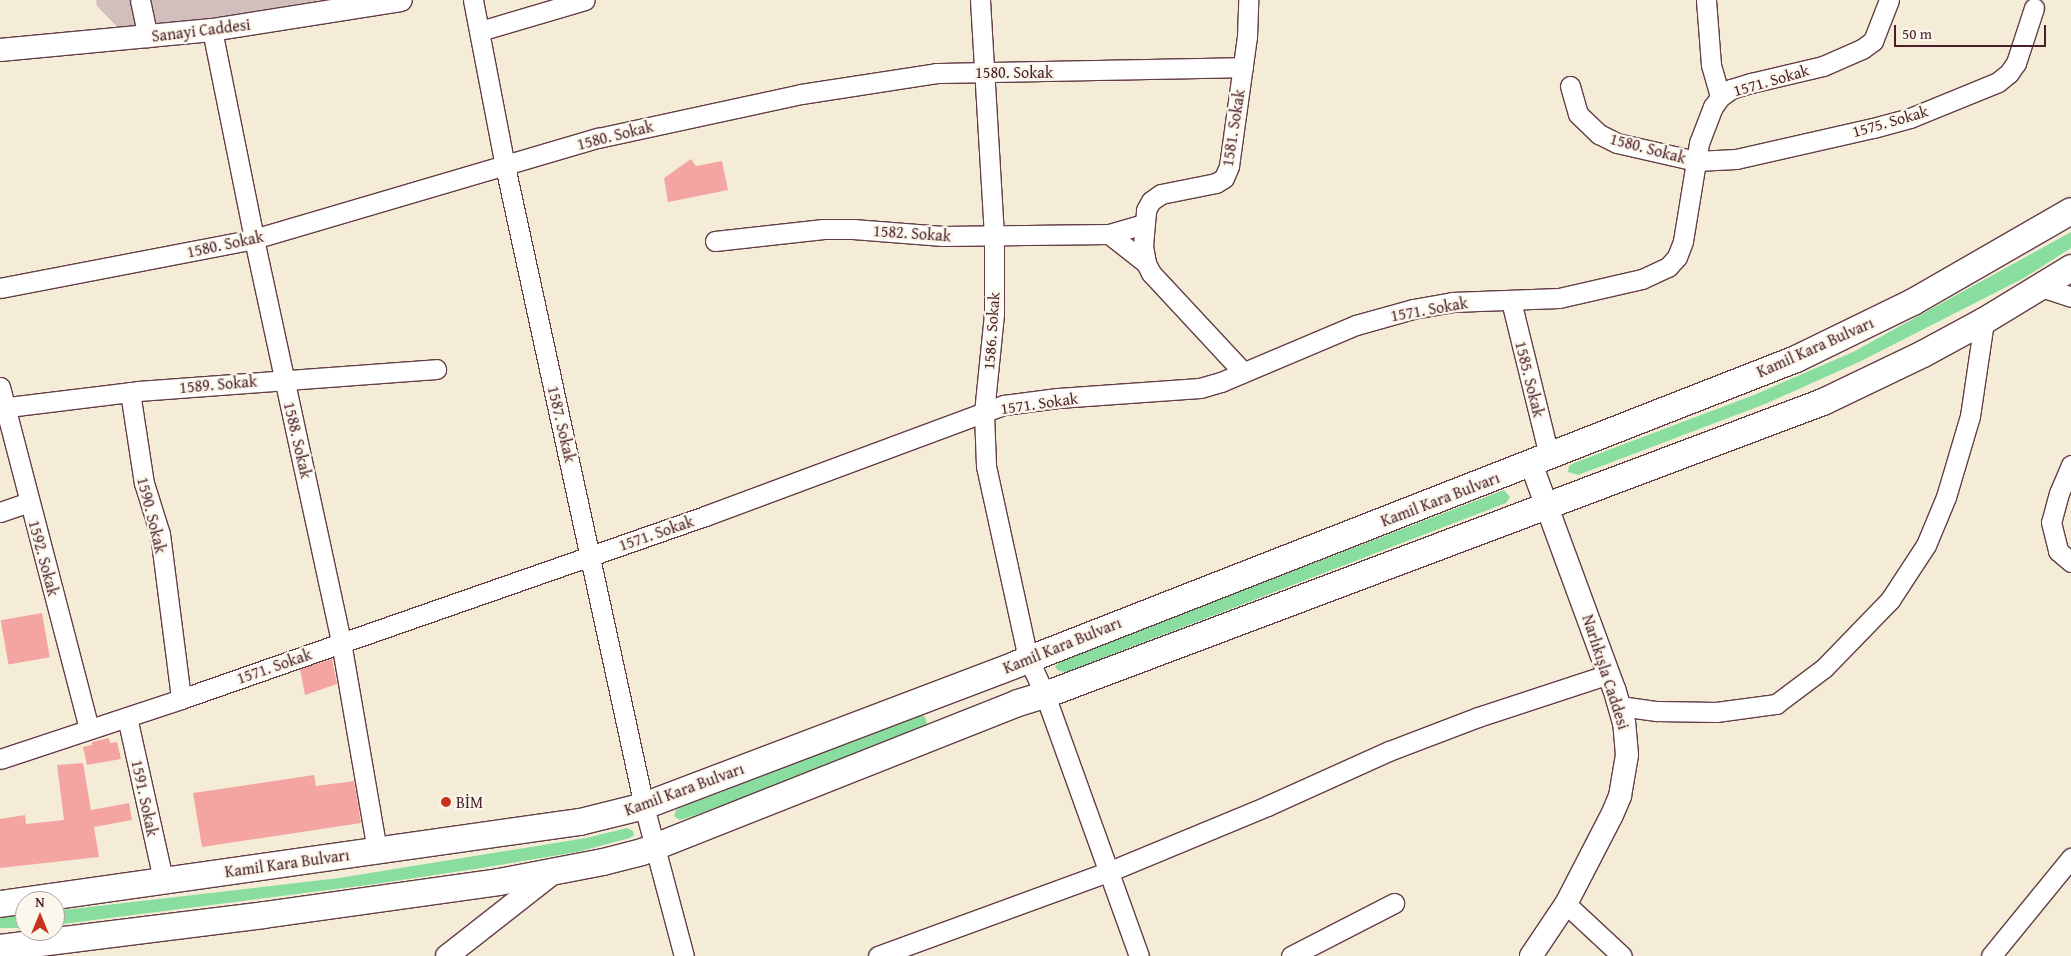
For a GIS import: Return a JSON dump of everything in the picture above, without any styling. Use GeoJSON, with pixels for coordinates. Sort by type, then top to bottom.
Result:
{"type":"FeatureCollection","features":[{"type":"Feature","properties":{"kind":"main road","name":"Kamil Kara Bulvarı"},"geometry":{"type":"LineString","coordinates":[[0,904],[580,822],[644,806],[1540,460],[1796,359],[1913,302],[2071,211]]}},
{"type":"Feature","properties":{"kind":"main road"},"geometry":{"type":"LineString","coordinates":[[0,948],[264,915],[554,872],[603,862],[654,848],[1018,703],[1045,695],[1823,402],[1880,376],[1984,321],[2071,268]]}},
{"type":"Feature","properties":{"kind":"street"},"geometry":{"type":"LineString","coordinates":[[140,0],[148,37]]}},
{"type":"Feature","properties":{"kind":"street","name":"Sanayi Caddesi"},"geometry":{"type":"LineString","coordinates":[[0,50],[212,30],[401,0]]}},
{"type":"Feature","properties":{"kind":"street","name":"1587. Sokak"},"geometry":{"type":"LineString","coordinates":[[473,0],[505,166],[644,806],[684,956]]}},
{"type":"Feature","properties":{"kind":"street"},"geometry":{"type":"LineString","coordinates":[[480,31],[585,0]]}},
{"type":"Feature","properties":{"kind":"street","name":"1586. Sokak"},"geometry":{"type":"LineString","coordinates":[[980,0],[994,236],[994,314],[984,413],[986,466],[1028,658],[1045,695],[1139,956]]}},
{"type":"Feature","properties":{"kind":"street","name":"1581. Sokak"},"geometry":{"type":"LineString","coordinates":[[1146,263],[1144,224],[1146,210],[1151,202],[1161,194],[1216,183],[1224,178],[1228,166],[1243,67],[1248,0]]}},
{"type":"Feature","properties":{"kind":"street"},"geometry":{"type":"LineString","coordinates":[[1706,0],[1711,65],[1720,97]]}},
{"type":"Feature","properties":{"kind":"street","name":"1571. Sokak"},"geometry":{"type":"LineString","coordinates":[[0,760],[182,699],[705,516],[1004,405],[1200,388],[1356,325],[1385,316],[1452,302],[1550,299],[1587,293],[1642,279],[1668,267],[1677,257],[1683,241],[1696,161],[1703,134],[1713,108],[1720,97],[1731,90],[1751,83],[1823,66],[1862,49],[1873,41],[1889,0]]}},
{"type":"Feature","properties":{"kind":"street","name":"1575. Sokak"},"geometry":{"type":"LineString","coordinates":[[1696,161],[1736,159],[1874,128],[1932,110],[1972,94],[1998,82],[2009,74],[2022,48],[2034,8]]}},
{"type":"Feature","properties":{"kind":"street","name":"1588. Sokak"},"geometry":{"type":"LineString","coordinates":[[212,30],[254,239],[341,642],[377,851]]}},
{"type":"Feature","properties":{"kind":"street","name":"1580. Sokak"},"geometry":{"type":"LineString","coordinates":[[0,288],[254,239],[598,138],[756,102],[936,73],[1243,67]]}},
{"type":"Feature","properties":{"kind":"street","name":"1580. Sokak"},"geometry":{"type":"LineString","coordinates":[[1570,86],[1578,114],[1599,134],[1624,145],[1696,161]]}},
{"type":"Feature","properties":{"kind":"street","name":"1582. Sokak"},"geometry":{"type":"LineString","coordinates":[[715,241],[814,230],[853,229],[900,234],[994,236],[1109,234],[1144,224]]}},
{"type":"Feature","properties":{"kind":"street"},"geometry":{"type":"LineString","coordinates":[[1109,234],[1146,263],[1151,274],[1243,372]]}},
{"type":"Feature","properties":{"kind":"street"},"geometry":{"type":"LineString","coordinates":[[2041,287],[2071,297]]}},
{"type":"Feature","properties":{"kind":"street","name":"1585. Sokak"},"geometry":{"type":"LineString","coordinates":[[1511,301],[1540,460]]}},
{"type":"Feature","properties":{"kind":"street"},"geometry":{"type":"LineString","coordinates":[[1620,706],[1658,711],[1716,712],[1776,704],[1824,668],[1890,600],[1926,545],[1946,496],[1970,416],[1984,321]]}},
{"type":"Feature","properties":{"kind":"street","name":"1589. Sokak"},"geometry":{"type":"LineString","coordinates":[[3,408],[130,392],[436,369]]}},
{"type":"Feature","properties":{"kind":"street","name":"1592. Sokak"},"geometry":{"type":"LineString","coordinates":[[0,387],[3,408],[89,729]]}},
{"type":"Feature","properties":{"kind":"street","name":"1590. Sokak"},"geometry":{"type":"LineString","coordinates":[[130,392],[144,483],[160,534],[182,699]]}},
{"type":"Feature","properties":{"kind":"street","name":"Narlıkışla Caddesi"},"geometry":{"type":"LineString","coordinates":[[1531,956],[1566,904],[1620,796],[1627,755],[1627,741],[1620,706],[1546,506],[1540,460]]}},
{"type":"Feature","properties":{"kind":"street"},"geometry":{"type":"LineString","coordinates":[[2071,465],[2059,493],[2051,522],[2058,551],[2071,562]]}},
{"type":"Feature","properties":{"kind":"street"},"geometry":{"type":"LineString","coordinates":[[0,512],[29,502]]}},
{"type":"Feature","properties":{"kind":"street"},"geometry":{"type":"LineString","coordinates":[[878,956],[1108,872],[1267,806],[1389,751],[1478,716],[1609,674]]}},
{"type":"Feature","properties":{"kind":"street","name":"1591. Sokak"},"geometry":{"type":"LineString","coordinates":[[127,716],[162,880]]}},
{"type":"Feature","properties":{"kind":"street"},"geometry":{"type":"LineString","coordinates":[[1991,956],[2071,858]]}},
{"type":"Feature","properties":{"kind":"street"},"geometry":{"type":"LineString","coordinates":[[447,956],[554,872]]}},
{"type":"Feature","properties":{"kind":"street"},"geometry":{"type":"LineString","coordinates":[[1291,956],[1394,903]]}},
{"type":"Feature","properties":{"kind":"street"},"geometry":{"type":"LineString","coordinates":[[1566,904],[1622,956]]}},
{"type":"Feature","properties":{"kind":"shaded area"},"geometry":{"type":"Polygon","coordinates":[[[96,0],[320,0],[192,24],[121,31],[97,6],[96,0]]]}},
{"type":"Feature","properties":{"kind":"green space"},"geometry":{"type":"Polygon","coordinates":[[[2071,232],[2071,248],[2024,278],[1861,361],[1765,404],[1578,475],[1568,472],[1569,466],[1574,463],[1754,395],[1853,352],[2071,232]]]}},
{"type":"Feature","properties":{"kind":"green space"},"geometry":{"type":"Polygon","coordinates":[[[1504,490],[1510,497],[1506,503],[1066,672],[1059,671],[1055,667],[1060,661],[1504,490]]]}},
{"type":"Feature","properties":{"kind":"green space"},"geometry":{"type":"Polygon","coordinates":[[[921,715],[925,717],[927,723],[918,730],[696,815],[680,820],[674,816],[676,810],[682,807],[921,715]]]}},
{"type":"Feature","properties":{"kind":"green space"},"geometry":{"type":"Polygon","coordinates":[[[627,828],[633,831],[634,835],[630,838],[577,852],[481,868],[375,884],[65,924],[65,910],[339,878],[586,838],[627,828]]]}},
{"type":"Feature","properties":{"kind":"green space"},"geometry":{"type":"Polygon","coordinates":[[[0,915],[15,915],[15,928],[0,928],[0,915]]]}},
{"type":"Feature","properties":{"kind":"building"},"geometry":{"type":"Polygon","coordinates":[[[691,159],[696,166],[722,161],[728,190],[668,202],[664,178],[691,159]]]}},
{"type":"Feature","properties":{"kind":"building"},"geometry":{"type":"Polygon","coordinates":[[[42,613],[50,657],[8,665],[1,620],[42,613]]]}},
{"type":"Feature","properties":{"kind":"building"},"geometry":{"type":"Polygon","coordinates":[[[332,659],[337,684],[305,695],[300,669],[332,659]]]}},
{"type":"Feature","properties":{"kind":"building"},"geometry":{"type":"Polygon","coordinates":[[[109,738],[110,743],[117,742],[121,759],[87,765],[83,747],[92,745],[92,742],[109,738]]]}},
{"type":"Feature","properties":{"kind":"building"},"geometry":{"type":"Polygon","coordinates":[[[83,763],[91,810],[129,803],[132,820],[94,827],[99,857],[0,868],[0,819],[25,815],[26,824],[64,820],[57,765],[83,763]]]}},
{"type":"Feature","properties":{"kind":"building"},"geometry":{"type":"Polygon","coordinates":[[[314,775],[316,786],[354,781],[361,823],[202,847],[193,793],[314,775]]]}},
{"type":"Feature","properties":{"kind":"place","name":"BİM"},"geometry":{"type":"Point","coordinates":[446,802]}}]}
